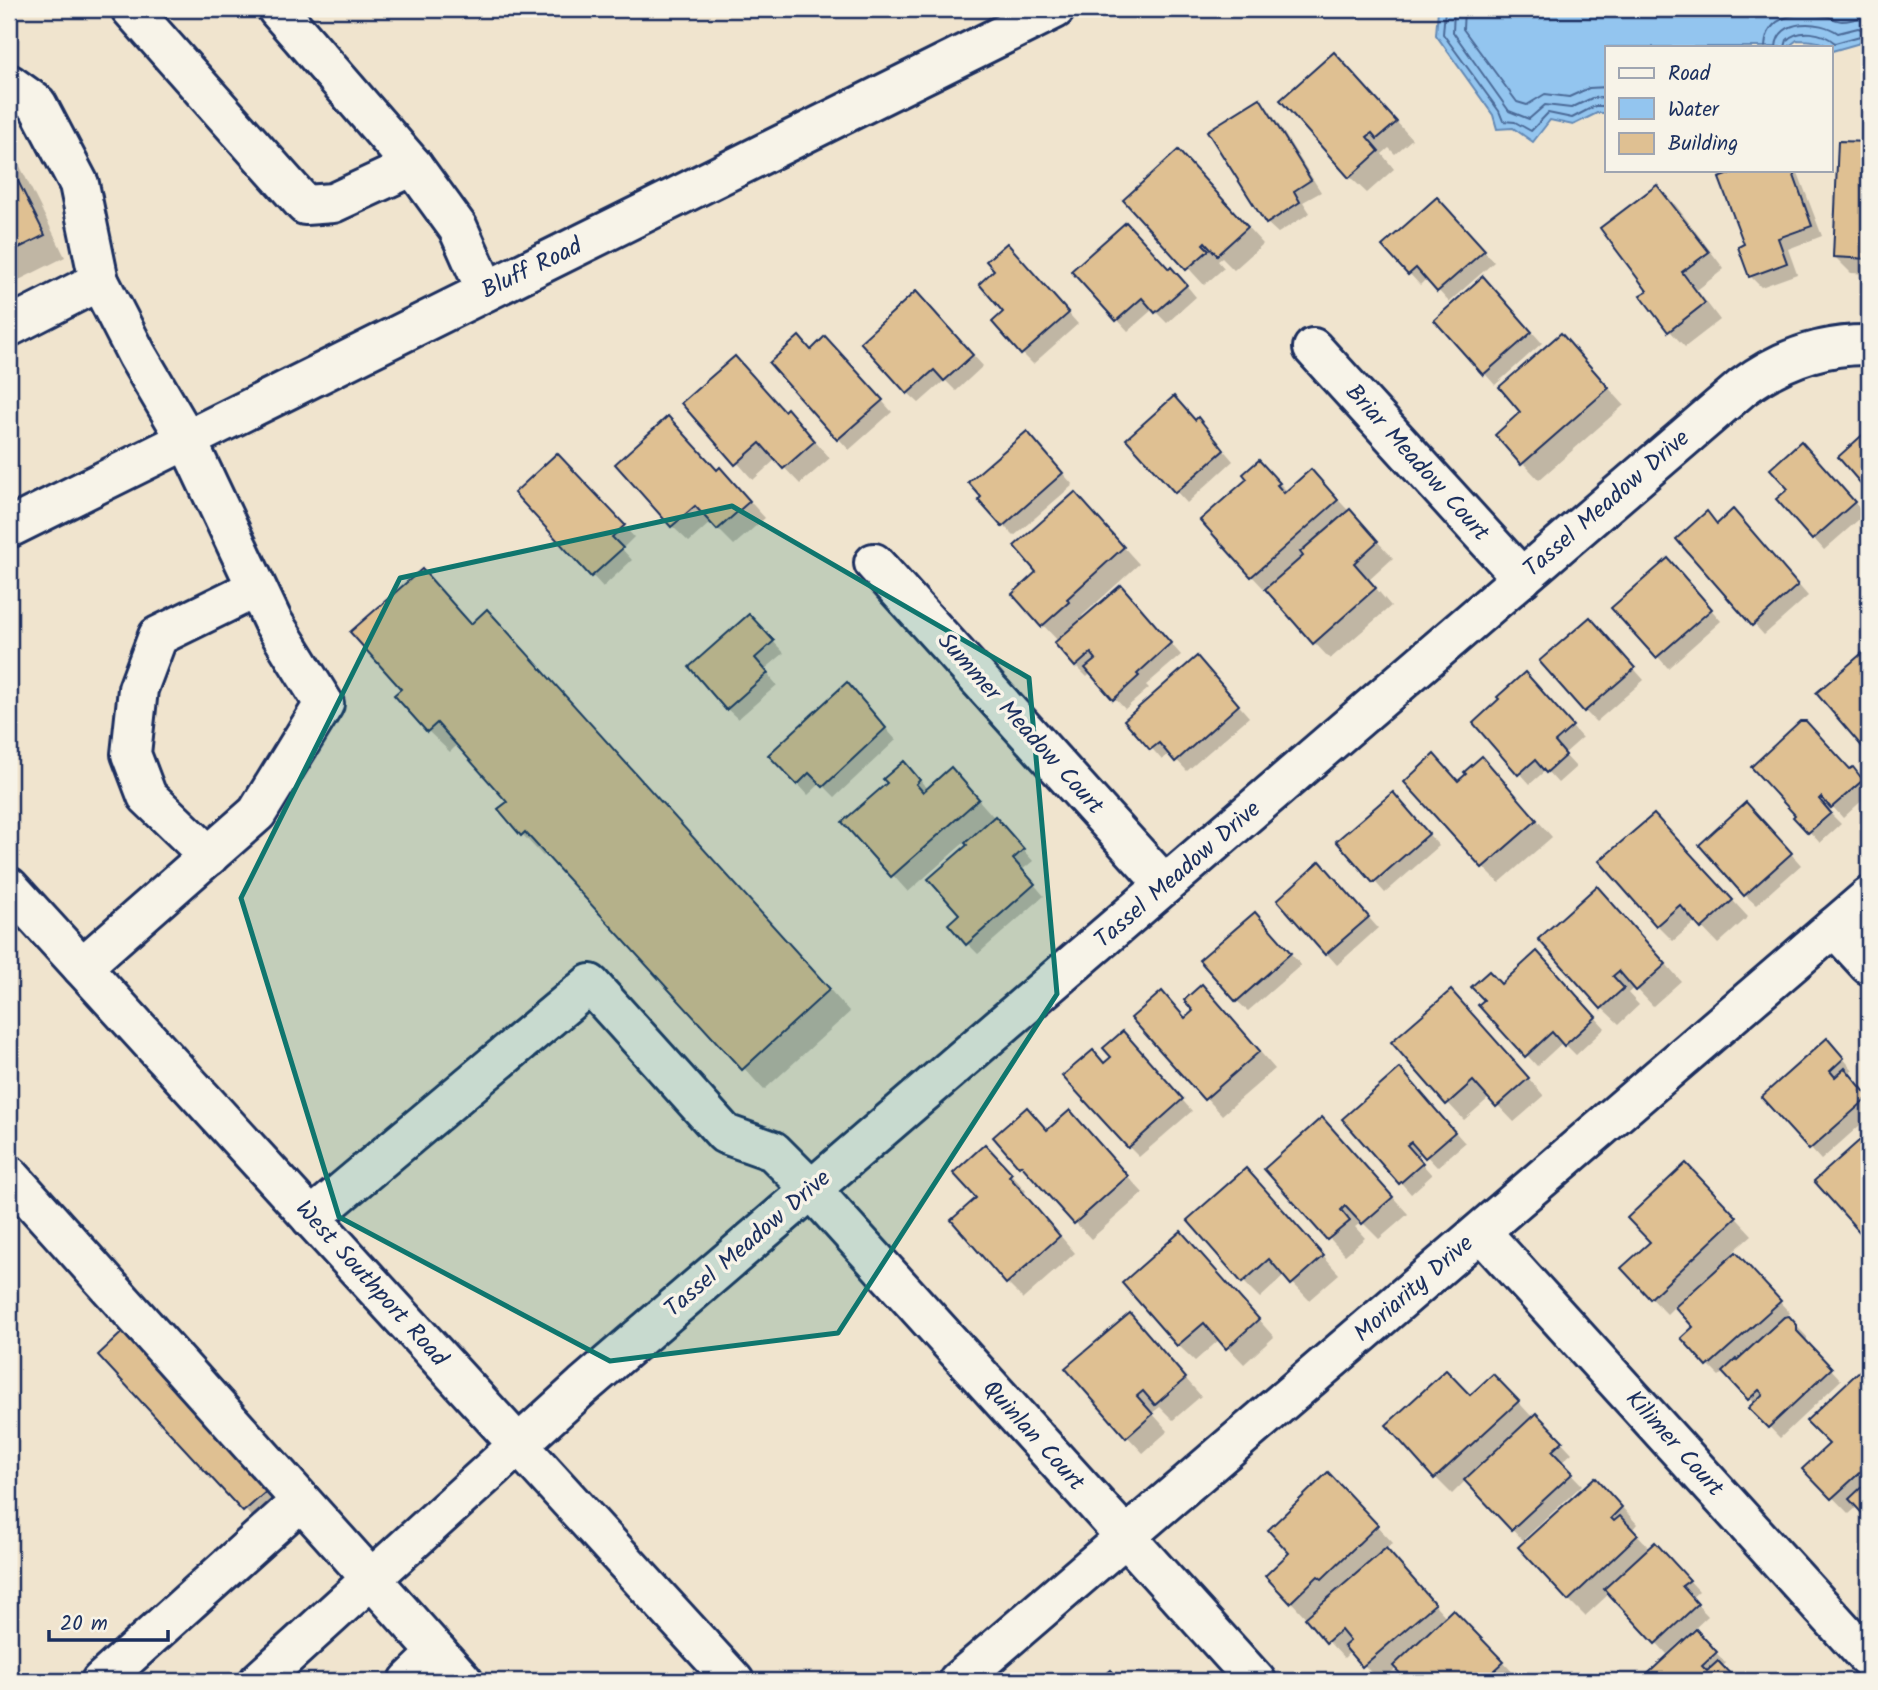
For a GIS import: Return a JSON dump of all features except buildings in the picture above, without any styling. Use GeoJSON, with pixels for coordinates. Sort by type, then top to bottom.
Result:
{"type":"FeatureCollection","features":[{"type":"Feature","properties":{"kind":"street"},"geometry":{"type":"LineString","coordinates":[[131,9],[305,205],[333,203],[413,166]]}},
{"type":"Feature","properties":{"kind":"street"},"geometry":{"type":"LineString","coordinates":[[277,9],[413,166],[458,228],[486,291]]}},
{"type":"Feature","properties":{"kind":"street","name":"Bluff Road"},"geometry":{"type":"LineString","coordinates":[[9,528],[1055,9]]}},
{"type":"Feature","properties":{"kind":"street"},"geometry":{"type":"LineString","coordinates":[[9,84],[37,104],[79,184],[99,281],[137,355],[187,440],[273,622],[324,704],[257,813],[82,967]]}},
{"type":"Feature","properties":{"kind":"street"},"geometry":{"type":"LineString","coordinates":[[9,327],[99,281]]}},
{"type":"Feature","properties":{"kind":"street","name":"Tassel Meadow Drive"},"geometry":{"type":"LineString","coordinates":[[260,1681],[518,1445],[1757,377],[1772,367],[1807,352],[1829,347],[1864,345]]}},
{"type":"Feature","properties":{"kind":"street","name":"Briar Meadow Court"},"geometry":{"type":"LineString","coordinates":[[1313,348],[1522,578]]}},
{"type":"Feature","properties":{"kind":"street","name":"Summer Meadow Court"},"geometry":{"type":"LineString","coordinates":[[874,562],[1165,885]]}},
{"type":"Feature","properties":{"kind":"street"},"geometry":{"type":"LineString","coordinates":[[209,856],[147,796],[131,754],[138,689],[158,636],[256,588]]}},
{"type":"Feature","properties":{"kind":"street","name":"West Southport Road"},"geometry":{"type":"LineString","coordinates":[[9,887],[734,1681]]}},
{"type":"Feature","properties":{"kind":"street","name":"Moriarity Drive"},"geometry":{"type":"LineString","coordinates":[[958,1681],[1869,897]]}},
{"type":"Feature","properties":{"kind":"street"},"geometry":{"type":"LineString","coordinates":[[1834,927],[1869,965]]}},
{"type":"Feature","properties":{"kind":"street","name":"Quinlan Court"},"geometry":{"type":"LineString","coordinates":[[311,1218],[590,984],[725,1135],[773,1151],[812,1190],[1256,1681]]}},
{"type":"Feature","properties":{"kind":"street"},"geometry":{"type":"LineString","coordinates":[[9,1175],[463,1681]]}},
{"type":"Feature","properties":{"kind":"street","name":"Kilimer Court"},"geometry":{"type":"LineString","coordinates":[[1480,1232],[1867,1657]]}},
{"type":"Feature","properties":{"kind":"street"},"geometry":{"type":"LineString","coordinates":[[101,1681],[301,1501]]}},
{"type":"Feature","properties":{"kind":"street"},"geometry":{"type":"LineString","coordinates":[[409,1681],[438,1653]]}},
{"type":"Feature","properties":{"kind":"highlighted area"},"geometry":{"type":"Polygon","coordinates":[[[732,506],[1029,678],[1057,994],[838,1333],[610,1361],[339,1217],[241,898],[400,578],[732,506]]]}},
{"type":"Feature","properties":{"kind":"water"},"geometry":{"type":"Polygon","coordinates":[[[1438,9],[1869,9],[1869,49],[1861,55],[1860,43],[1832,51],[1832,46],[1797,40],[1789,46],[1605,46],[1605,113],[1597,113],[1573,125],[1550,120],[1533,142],[1513,128],[1497,129],[1493,115],[1436,35],[1438,9]]]}}]}
